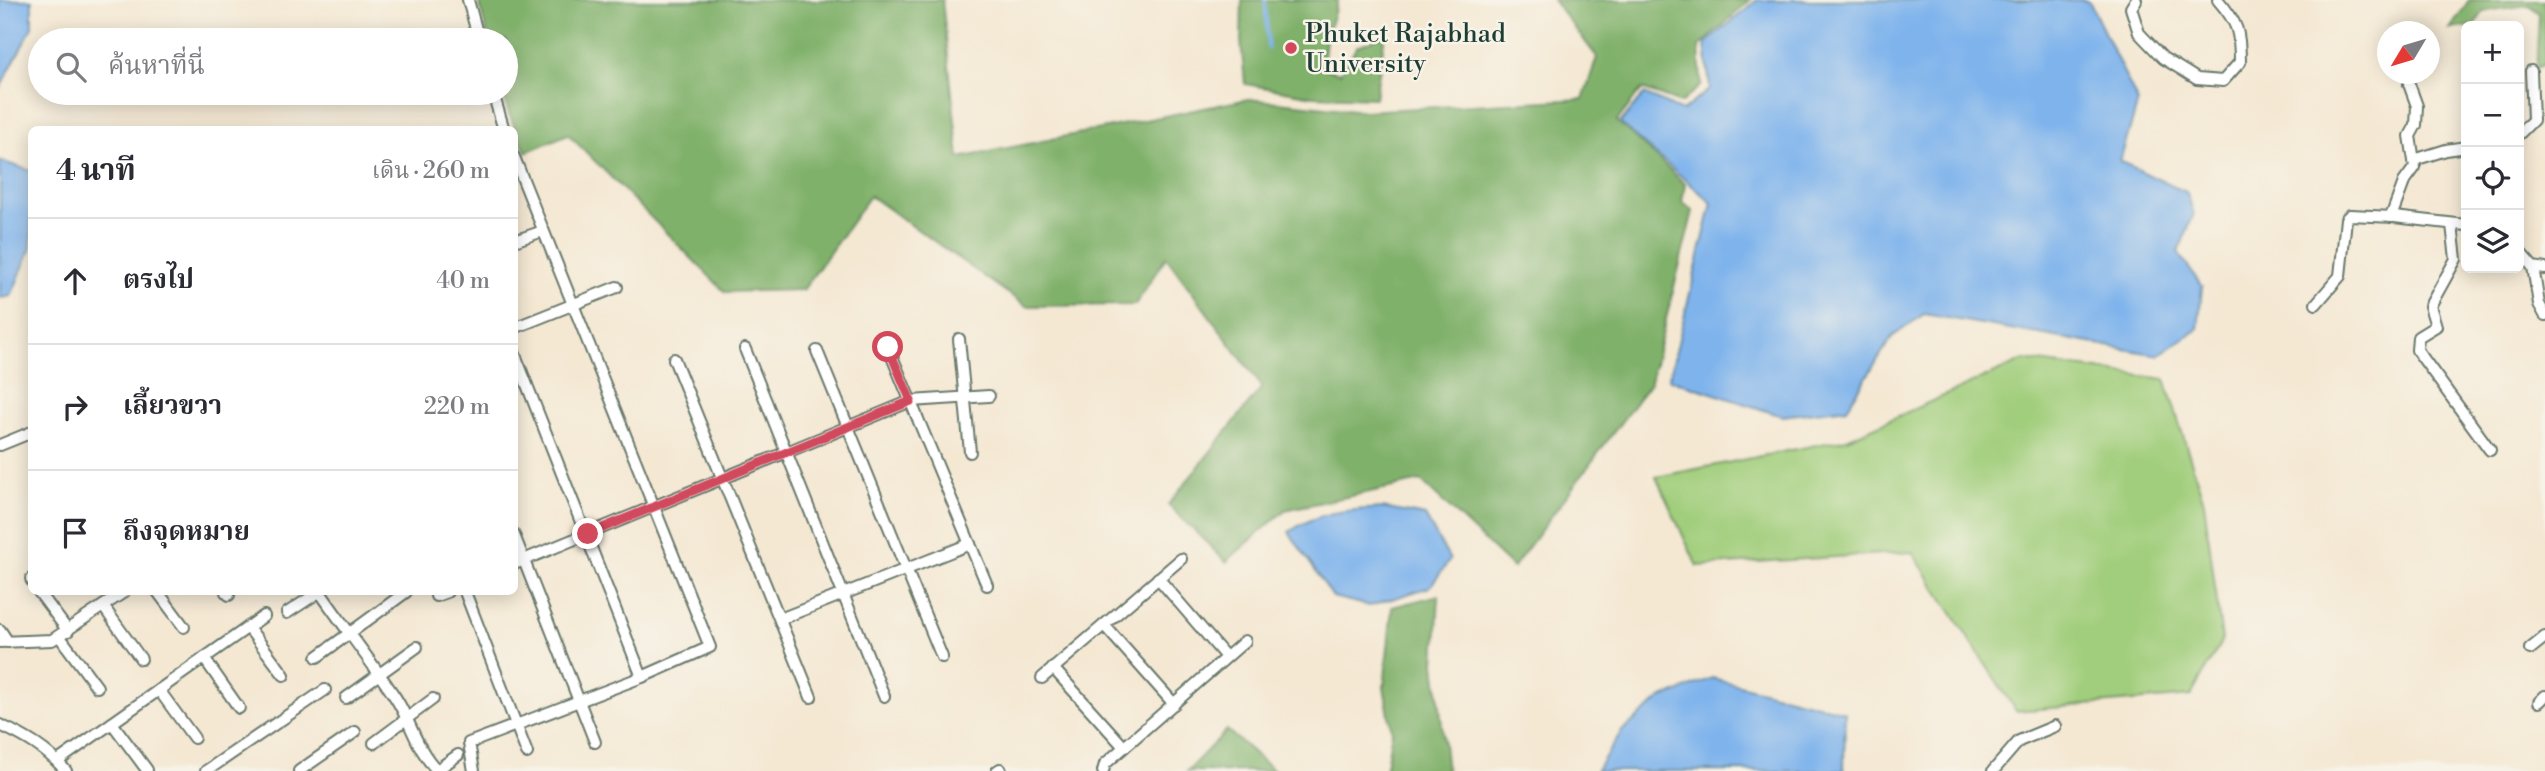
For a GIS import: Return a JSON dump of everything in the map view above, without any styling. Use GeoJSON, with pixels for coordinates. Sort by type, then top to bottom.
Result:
{"type":"FeatureCollection","features":[{"type":"Feature","properties":{"kind":"street"},"geometry":{"type":"LineString","coordinates":[[468,0],[476,28]]}},
{"type":"Feature","properties":{"kind":"street"},"geometry":{"type":"LineString","coordinates":[[2136,0],[2131,8],[2139,33],[2163,58],[2197,79],[2223,81],[2240,62],[2240,40],[2234,18],[2218,0]]}},
{"type":"Feature","properties":{"kind":"street"},"geometry":{"type":"LineString","coordinates":[[2524,129],[2533,120],[2530,71]]}},
{"type":"Feature","properties":{"kind":"street"},"geometry":{"type":"LineString","coordinates":[[2391,217],[2404,182],[2415,167],[2410,136],[2416,125],[2417,106],[2409,84]]}},
{"type":"Feature","properties":{"kind":"street"},"geometry":{"type":"LineString","coordinates":[[497,105],[503,126]]}},
{"type":"Feature","properties":{"kind":"street"},"geometry":{"type":"LineString","coordinates":[[2414,160],[2461,148]]}},
{"type":"Feature","properties":{"kind":"street"},"geometry":{"type":"LineString","coordinates":[[474,771],[469,743],[642,677],[710,647],[518,167]]}},
{"type":"Feature","properties":{"kind":"street"},"geometry":{"type":"LineString","coordinates":[[2316,304],[2340,276],[2348,217],[2391,217],[2461,225]]}},
{"type":"Feature","properties":{"kind":"street"},"geometry":{"type":"LineString","coordinates":[[2452,225],[2456,259],[2430,306],[2436,326],[2417,337],[2417,350],[2490,450]]}},
{"type":"Feature","properties":{"kind":"street"},"geometry":{"type":"LineString","coordinates":[[518,240],[543,232]]}},
{"type":"Feature","properties":{"kind":"street"},"geometry":{"type":"LineString","coordinates":[[2524,257],[2533,267],[2539,303],[2545,315]]}},
{"type":"Feature","properties":{"kind":"street"},"geometry":{"type":"LineString","coordinates":[[2533,267],[2545,269]]}},
{"type":"Feature","properties":{"kind":"street"},"geometry":{"type":"LineString","coordinates":[[518,326],[618,287]]}},
{"type":"Feature","properties":{"kind":"street"},"geometry":{"type":"LineString","coordinates":[[959,340],[970,452]]}},
{"type":"Feature","properties":{"kind":"street"},"geometry":{"type":"LineString","coordinates":[[888,347],[987,585]]}},
{"type":"Feature","properties":{"kind":"street"},"geometry":{"type":"LineString","coordinates":[[745,349],[884,696]]}},
{"type":"Feature","properties":{"kind":"street"},"geometry":{"type":"LineString","coordinates":[[817,351],[942,657]]}},
{"type":"Feature","properties":{"kind":"street"},"geometry":{"type":"LineString","coordinates":[[674,359],[811,697]]}},
{"type":"Feature","properties":{"kind":"street"},"geometry":{"type":"LineString","coordinates":[[518,362],[588,534],[642,677]]}},
{"type":"Feature","properties":{"kind":"street"},"geometry":{"type":"LineString","coordinates":[[595,742],[519,563],[911,401],[989,396]]}},
{"type":"Feature","properties":{"kind":"street"},"geometry":{"type":"LineString","coordinates":[[0,445],[28,434]]}},
{"type":"Feature","properties":{"kind":"street"},"geometry":{"type":"LineString","coordinates":[[780,619],[970,544]]}},
{"type":"Feature","properties":{"kind":"street"},"geometry":{"type":"LineString","coordinates":[[1042,678],[1181,559]]}},
{"type":"Feature","properties":{"kind":"street"},"geometry":{"type":"LineString","coordinates":[[1158,578],[1226,657]]}},
{"type":"Feature","properties":{"kind":"street"},"geometry":{"type":"LineString","coordinates":[[41,595],[97,687]]}},
{"type":"Feature","properties":{"kind":"street"},"geometry":{"type":"LineString","coordinates":[[160,595],[184,627]]}},
{"type":"Feature","properties":{"kind":"street"},"geometry":{"type":"LineString","coordinates":[[287,613],[314,595]]}},
{"type":"Feature","properties":{"kind":"street"},"geometry":{"type":"LineString","coordinates":[[321,595],[396,698],[415,741],[435,768]]}},
{"type":"Feature","properties":{"kind":"street"},"geometry":{"type":"LineString","coordinates":[[317,657],[402,595]]}},
{"type":"Feature","properties":{"kind":"street"},"geometry":{"type":"LineString","coordinates":[[466,595],[527,753]]}},
{"type":"Feature","properties":{"kind":"street"},"geometry":{"type":"LineString","coordinates":[[0,630],[4,642],[40,642],[64,634],[108,599],[141,659]]}},
{"type":"Feature","properties":{"kind":"street"},"geometry":{"type":"LineString","coordinates":[[58,761],[264,615]]}},
{"type":"Feature","properties":{"kind":"street"},"geometry":{"type":"LineString","coordinates":[[1104,625],[1174,704]]}},
{"type":"Feature","properties":{"kind":"street"},"geometry":{"type":"LineString","coordinates":[[248,627],[284,675]]}},
{"type":"Feature","properties":{"kind":"street"},"geometry":{"type":"LineString","coordinates":[[2530,649],[2545,638]]}},
{"type":"Feature","properties":{"kind":"street"},"geometry":{"type":"LineString","coordinates":[[1103,771],[1105,764],[1245,641]]}},
{"type":"Feature","properties":{"kind":"street"},"geometry":{"type":"LineString","coordinates":[[346,698],[417,647]]}},
{"type":"Feature","properties":{"kind":"street"},"geometry":{"type":"LineString","coordinates":[[204,658],[239,708]]}},
{"type":"Feature","properties":{"kind":"street"},"geometry":{"type":"LineString","coordinates":[[1053,668],[1124,747]]}},
{"type":"Feature","properties":{"kind":"street"},"geometry":{"type":"LineString","coordinates":[[159,690],[194,738]]}},
{"type":"Feature","properties":{"kind":"street"},"geometry":{"type":"LineString","coordinates":[[206,771],[325,690]]}},
{"type":"Feature","properties":{"kind":"street"},"geometry":{"type":"LineString","coordinates":[[374,743],[433,699]]}},
{"type":"Feature","properties":{"kind":"street"},"geometry":{"type":"LineString","coordinates":[[113,723],[147,770]]}},
{"type":"Feature","properties":{"kind":"street"},"geometry":{"type":"LineString","coordinates":[[0,725],[34,741],[66,771]]}},
{"type":"Feature","properties":{"kind":"street"},"geometry":{"type":"LineString","coordinates":[[1993,771],[2019,741],[2055,726]]}},
{"type":"Feature","properties":{"kind":"street"},"geometry":{"type":"LineString","coordinates":[[299,771],[355,732]]}},
{"type":"Feature","properties":{"kind":"street"},"geometry":{"type":"LineString","coordinates":[[419,771],[435,768],[458,755]]}},
{"type":"Feature","properties":{"kind":"green space"},"geometry":{"type":"Polygon","coordinates":[[[478,0],[942,0],[959,158],[1248,99],[1364,111],[1583,99],[1597,57],[1553,0],[1750,0],[1699,47],[1701,85],[1681,103],[1642,89],[1617,121],[1685,184],[1682,202],[1693,211],[1650,383],[1513,568],[1421,481],[1285,510],[1226,562],[1168,505],[1262,387],[1166,257],[1135,305],[1026,306],[870,196],[803,290],[725,292],[568,134],[526,152],[518,134],[518,126],[514,126],[506,105],[518,105],[518,28],[486,28],[478,0]]]}},
{"type":"Feature","properties":{"kind":"green space"},"geometry":{"type":"Polygon","coordinates":[[[1242,0],[1338,0],[1326,38],[1323,68],[1340,73],[1357,46],[1385,35],[1375,98],[1313,96],[1245,84],[1241,41],[1242,0]]]}},
{"type":"Feature","properties":{"kind":"green space"},"geometry":{"type":"Polygon","coordinates":[[[2469,0],[2545,0],[2545,64],[2536,68],[2539,13],[2530,5],[2484,11],[2477,21],[2461,21],[2461,28],[2450,29],[2469,0]]]}},
{"type":"Feature","properties":{"kind":"green space"},"geometry":{"type":"Polygon","coordinates":[[[2024,360],[2165,379],[2204,502],[2222,640],[2191,696],[2016,711],[1912,552],[1697,566],[1656,477],[1847,439],[2024,360]]]}},
{"type":"Feature","properties":{"kind":"green space"},"geometry":{"type":"Polygon","coordinates":[[[1439,595],[1435,663],[1447,771],[1385,771],[1392,732],[1384,687],[1392,607],[1439,595]]]}},
{"type":"Feature","properties":{"kind":"green space"},"geometry":{"type":"Polygon","coordinates":[[[1227,730],[1274,771],[1187,771],[1227,730]]]}},
{"type":"Feature","properties":{"kind":"water"},"geometry":{"type":"Polygon","coordinates":[[[0,0],[32,0],[32,27],[28,28],[28,35],[0,88],[0,0]]]}},
{"type":"Feature","properties":{"kind":"water"},"geometry":{"type":"Polygon","coordinates":[[[1757,0],[2084,0],[2090,3],[2138,102],[2120,161],[2187,193],[2194,214],[2178,252],[2202,287],[2198,329],[2158,355],[1924,314],[1892,337],[1847,408],[1782,416],[1669,379],[1712,203],[1620,123],[1644,94],[1682,111],[1710,89],[1705,44],[1757,0]]]}},
{"type":"Feature","properties":{"kind":"water"},"geometry":{"type":"Polygon","coordinates":[[[0,161],[28,170],[28,255],[11,296],[0,298],[0,161]]]}},
{"type":"Feature","properties":{"kind":"water"},"geometry":{"type":"Polygon","coordinates":[[[1382,508],[1425,516],[1450,560],[1430,587],[1370,606],[1333,597],[1289,532],[1323,516],[1382,508]]]}},
{"type":"Feature","properties":{"kind":"water"},"geometry":{"type":"Polygon","coordinates":[[[1712,678],[1845,712],[1844,771],[1596,771],[1622,731],[1660,699],[1712,678]]]}},
{"type":"Feature","properties":{"kind":"waterway"},"geometry":{"type":"LineString","coordinates":[[1265,0],[1268,48]]}},
{"type":"Feature","properties":{"kind":"place","name":"Phuket Rajabhad University"},"geometry":{"type":"Point","coordinates":[1291,48]}},
{"type":"Feature","properties":{"kind":"route"},"geometry":{"type":"LineString","coordinates":[[588,534],[911,401],[888,347]]}}]}
